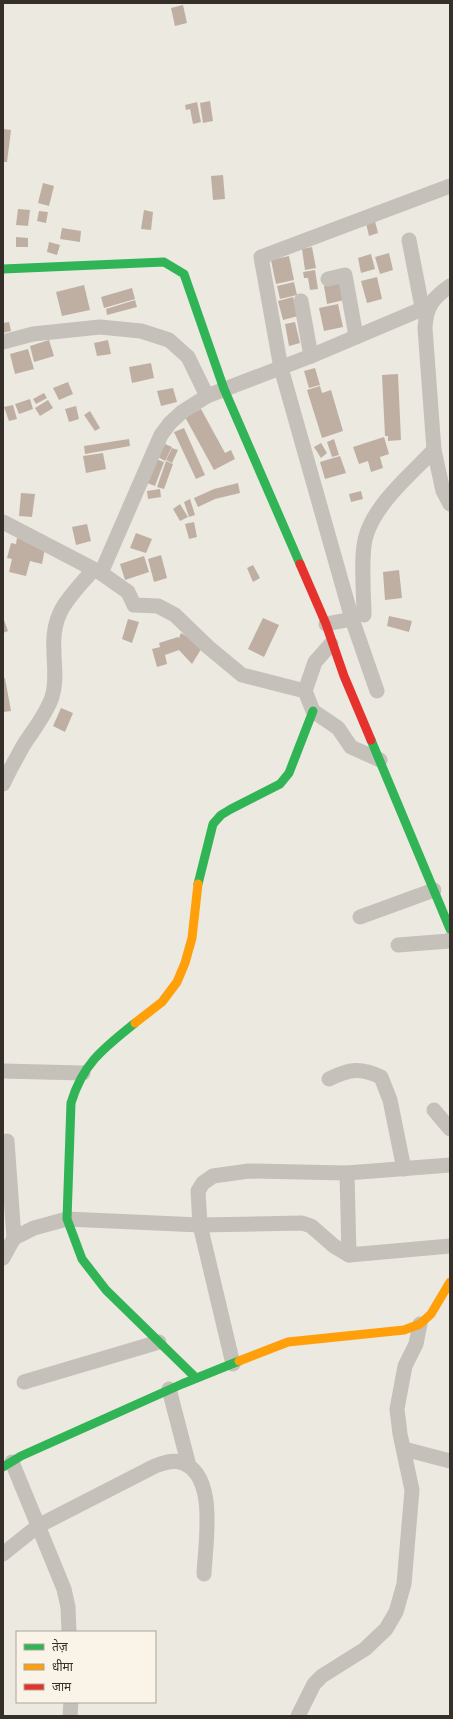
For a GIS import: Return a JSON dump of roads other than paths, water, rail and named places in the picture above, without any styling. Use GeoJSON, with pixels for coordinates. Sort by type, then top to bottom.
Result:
{"type":"FeatureCollection","features":[{"type":"Feature","properties":{"kind":"street"},"geometry":{"type":"LineString","coordinates":[[377,691],[358,617],[281,368],[261,256],[450,186]]}},
{"type":"Feature","properties":{"kind":"street"},"geometry":{"type":"LineString","coordinates":[[409,240],[426,306],[425,328],[434,450],[443,491],[450,504]]}},
{"type":"Feature","properties":{"kind":"street"},"geometry":{"type":"LineString","coordinates":[[3,269],[164,262],[184,274],[224,389],[326,624],[331,644],[350,694],[380,760],[450,929]]}},
{"type":"Feature","properties":{"kind":"street"},"geometry":{"type":"LineString","coordinates":[[328,279],[345,275],[356,336]]}},
{"type":"Feature","properties":{"kind":"street"},"geometry":{"type":"LineString","coordinates":[[3,784],[23,746],[47,710],[52,697],[56,676],[53,637],[55,624],[60,611],[97,572],[161,435],[170,423],[182,412],[207,396],[311,356],[426,306],[450,286]]}},
{"type":"Feature","properties":{"kind":"street"},"geometry":{"type":"LineString","coordinates":[[300,301],[311,356]]}},
{"type":"Feature","properties":{"kind":"street"},"geometry":{"type":"LineString","coordinates":[[3,342],[33,334],[100,327],[141,331],[170,340],[188,357],[207,396]]}},
{"type":"Feature","properties":{"kind":"street"},"geometry":{"type":"LineString","coordinates":[[358,617],[364,548],[373,517],[381,506],[434,450]]}},
{"type":"Feature","properties":{"kind":"street"},"geometry":{"type":"LineString","coordinates":[[3,522],[97,572],[128,592],[134,605],[158,606],[175,615],[207,646],[242,675],[305,691]]}},
{"type":"Feature","properties":{"kind":"street"},"geometry":{"type":"LineString","coordinates":[[326,624],[358,617]]}},
{"type":"Feature","properties":{"kind":"street"},"geometry":{"type":"LineString","coordinates":[[331,644],[315,662],[305,691],[313,711],[338,728],[352,747],[380,760]]}},
{"type":"Feature","properties":{"kind":"street"},"geometry":{"type":"LineString","coordinates":[[196,1378],[106,1290],[82,1259],[67,1219],[71,1103],[76,1086],[94,1058],[110,1043],[162,1002],[177,982],[185,963],[192,938],[197,890],[213,824],[231,809],[280,784],[289,773],[313,711]]}},
{"type":"Feature","properties":{"kind":"street"},"geometry":{"type":"LineString","coordinates":[[360,917],[434,890]]}},
{"type":"Feature","properties":{"kind":"street"},"geometry":{"type":"LineString","coordinates":[[398,946],[449,941],[450,939]]}},
{"type":"Feature","properties":{"kind":"street"},"geometry":{"type":"LineString","coordinates":[[329,1079],[345,1071],[367,1070],[381,1077],[390,1100],[404,1169]]}},
{"type":"Feature","properties":{"kind":"street"},"geometry":{"type":"LineString","coordinates":[[3,1071],[83,1073]]}},
{"type":"Feature","properties":{"kind":"street"},"geometry":{"type":"LineString","coordinates":[[434,1110],[450,1129]]}},
{"type":"Feature","properties":{"kind":"street"},"geometry":{"type":"LineString","coordinates":[[3,1258],[14,1238],[7,1141]]}},
{"type":"Feature","properties":{"kind":"street"},"geometry":{"type":"LineString","coordinates":[[233,1364],[200,1225],[198,1191],[203,1183],[213,1176],[249,1171],[348,1173],[450,1165]]}},
{"type":"Feature","properties":{"kind":"street"},"geometry":{"type":"LineString","coordinates":[[348,1173],[350,1254]]}},
{"type":"Feature","properties":{"kind":"street"},"geometry":{"type":"LineString","coordinates":[[14,1238],[34,1228],[67,1219],[200,1225],[302,1223],[311,1226],[334,1246],[350,1254],[450,1246]]}},
{"type":"Feature","properties":{"kind":"street"},"geometry":{"type":"LineString","coordinates":[[69,1631],[67,1598],[38,1526],[6,1464],[169,1389],[288,1342],[404,1330],[420,1324],[431,1314],[450,1282]]}},
{"type":"Feature","properties":{"kind":"street"},"geometry":{"type":"LineString","coordinates":[[298,1716],[314,1684],[322,1676],[365,1648],[386,1629],[396,1612],[404,1584],[412,1490],[397,1409],[404,1366],[416,1344],[420,1324]]}},
{"type":"Feature","properties":{"kind":"street"},"geometry":{"type":"LineString","coordinates":[[24,1382],[159,1342]]}},
{"type":"Feature","properties":{"kind":"street"},"geometry":{"type":"LineString","coordinates":[[169,1389],[189,1466]]}},
{"type":"Feature","properties":{"kind":"street"},"geometry":{"type":"LineString","coordinates":[[404,1449],[450,1461]]}},
{"type":"Feature","properties":{"kind":"street"},"geometry":{"type":"LineString","coordinates":[[3,1554],[38,1526],[155,1466],[168,1462],[179,1462],[189,1466],[197,1475],[204,1487],[207,1500],[204,1574]]}},
{"type":"Feature","properties":{"kind":"street"},"geometry":{"type":"LineString","coordinates":[[70,1716],[71,1703]]}}]}
